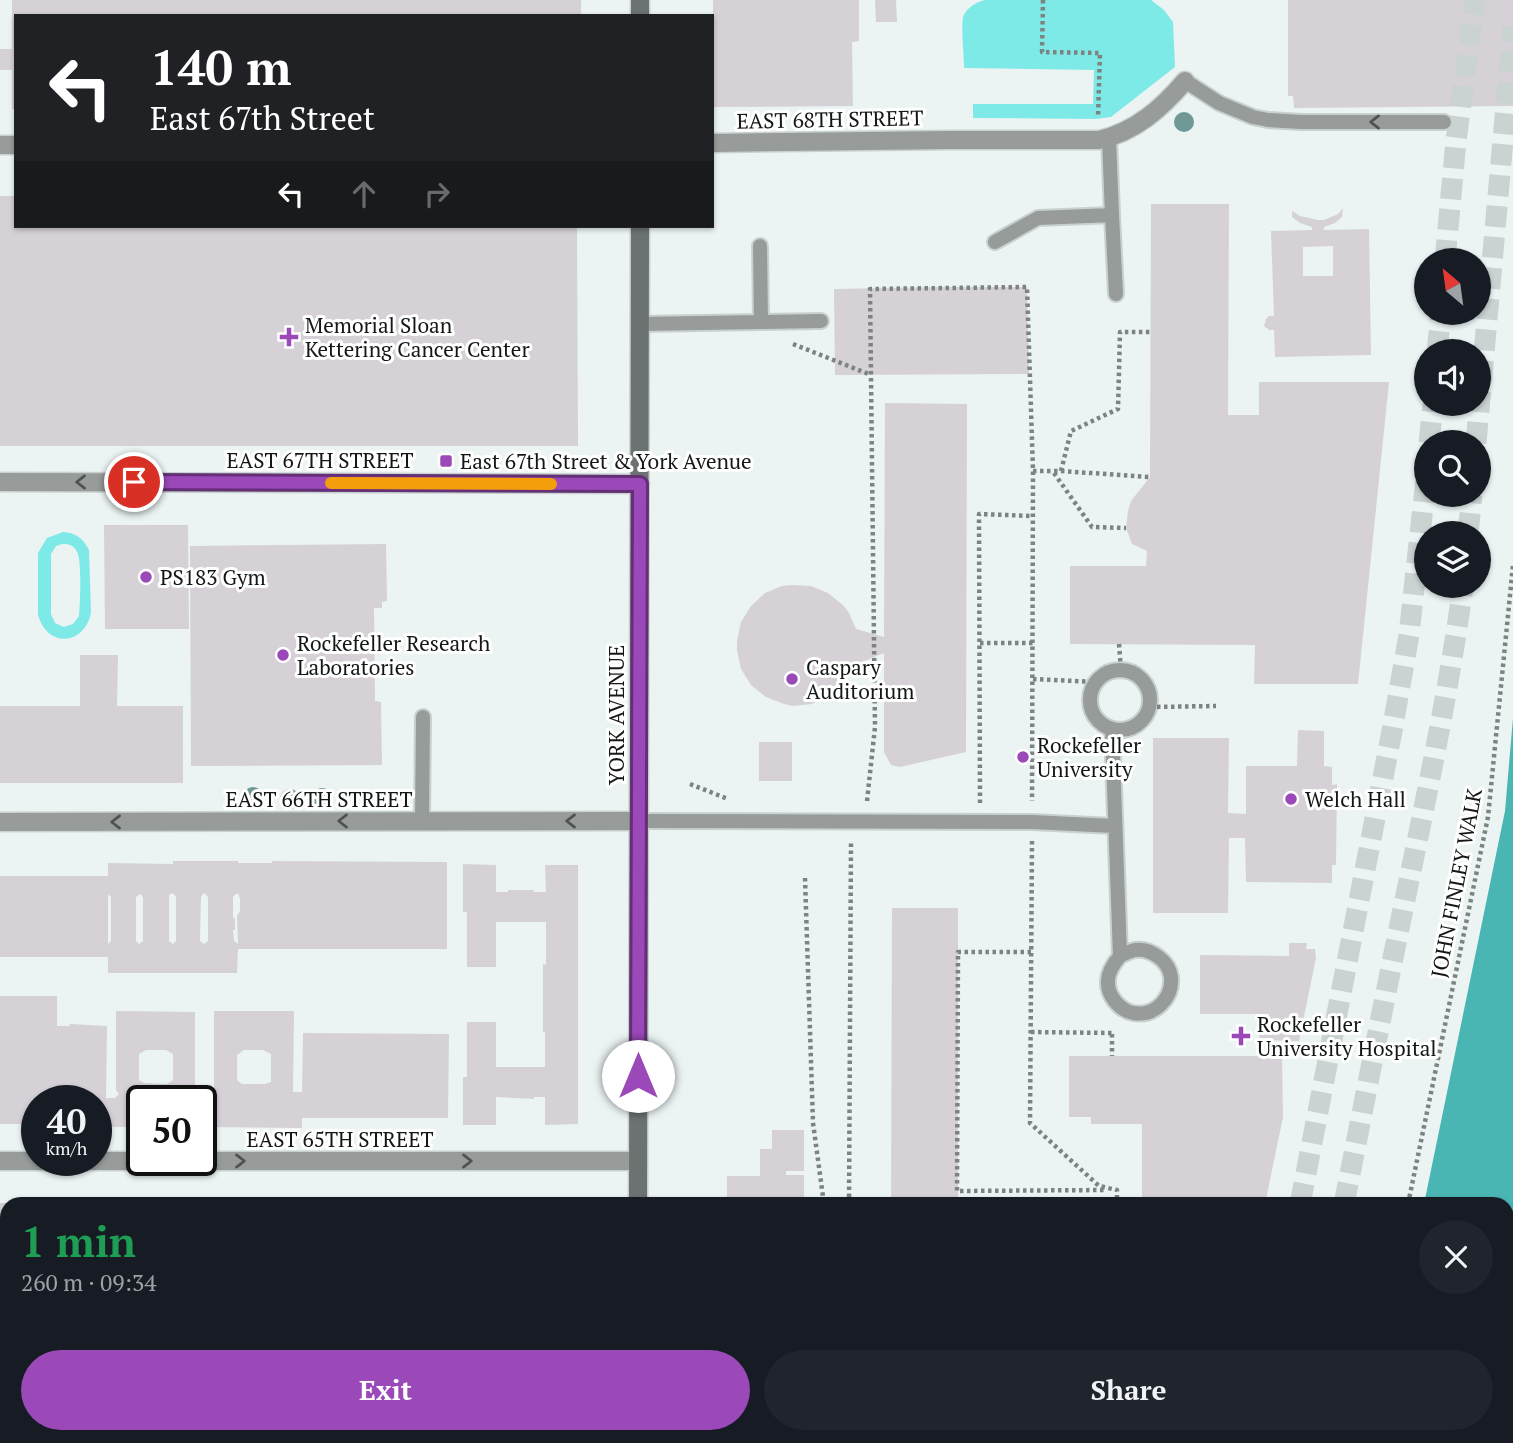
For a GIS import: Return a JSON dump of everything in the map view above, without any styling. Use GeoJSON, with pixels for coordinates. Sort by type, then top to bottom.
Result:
{"type":"FeatureCollection","features":[{"type":"Feature","properties":{"kind":"main road","name":"YORK AVENUE"},"geometry":{"type":"LineString","coordinates":[[638,1197],[640,228]]}},
{"type":"Feature","properties":{"kind":"street"},"geometry":{"type":"LineString","coordinates":[[1109,138],[1152,115],[1185,81]]}},
{"type":"Feature","properties":{"kind":"street","name":"EAST 68TH STREET"},"geometry":{"type":"LineString","coordinates":[[714,144],[1109,138]]}},
{"type":"Feature","properties":{"kind":"street","name":"EAST 67TH STREET"},"geometry":{"type":"LineString","coordinates":[[0,482],[640,484]]}},
{"type":"Feature","properties":{"kind":"street","name":"EAST 66TH STREET"},"geometry":{"type":"LineString","coordinates":[[0,822],[639,821]]}},
{"type":"Feature","properties":{"kind":"street","name":"EAST 65TH STREET"},"geometry":{"type":"LineString","coordinates":[[0,1161],[638,1161]]}},
{"type":"Feature","properties":{"kind":"lane"},"geometry":{"type":"LineString","coordinates":[[1185,81],[1219,103],[1268,120],[1444,122]]}},
{"type":"Feature","properties":{"kind":"lane"},"geometry":{"type":"LineString","coordinates":[[1109,138],[1115,294]]}},
{"type":"Feature","properties":{"kind":"lane"},"geometry":{"type":"LineString","coordinates":[[995,242],[1038,218],[1112,215]]}},
{"type":"Feature","properties":{"kind":"lane"},"geometry":{"type":"LineString","coordinates":[[760,246],[761,322]]}},
{"type":"Feature","properties":{"kind":"lane"},"geometry":{"type":"LineString","coordinates":[[640,324],[821,321]]}},
{"type":"Feature","properties":{"kind":"lane"},"geometry":{"type":"LineString","coordinates":[[1121,670],[1136,674],[1149,688],[1151,697],[1145,718],[1136,727],[1124,731],[1112,730],[1098,722],[1090,708],[1090,692],[1097,681],[1105,673],[1121,670]]}},
{"type":"Feature","properties":{"kind":"lane"},"geometry":{"type":"LineString","coordinates":[[422,821],[423,717]]}},
{"type":"Feature","properties":{"kind":"lane"},"geometry":{"type":"LineString","coordinates":[[1112,730],[1120,956],[1111,967],[1108,981],[1110,994],[1118,1005],[1133,1013],[1149,1012],[1162,1004],[1171,990],[1171,975],[1164,960],[1150,951],[1135,950],[1120,956]]}},
{"type":"Feature","properties":{"kind":"lane"},"geometry":{"type":"LineString","coordinates":[[639,821],[1032,822],[1114,826]]}},
{"type":"Feature","properties":{"kind":"path"},"geometry":{"type":"LineString","coordinates":[[1043,0],[1042,52],[1100,53],[1098,117]]}},
{"type":"Feature","properties":{"kind":"path"},"geometry":{"type":"LineString","coordinates":[[866,803],[875,727],[870,289],[1027,287],[1033,471],[1032,806]]}},
{"type":"Feature","properties":{"kind":"path"},"geometry":{"type":"LineString","coordinates":[[1061,471],[1071,431],[1118,409],[1120,332],[1150,332]]}},
{"type":"Feature","properties":{"kind":"path"},"geometry":{"type":"LineString","coordinates":[[1033,471],[1150,477]]}},
{"type":"Feature","properties":{"kind":"path"},"geometry":{"type":"LineString","coordinates":[[1054,472],[1092,527],[1126,528]]}},
{"type":"Feature","properties":{"kind":"path"},"geometry":{"type":"LineString","coordinates":[[980,806],[979,514],[1032,516]]}},
{"type":"Feature","properties":{"kind":"path","name":"JOHN FINLEY WALK"},"geometry":{"type":"LineString","coordinates":[[1409,1197],[1488,817],[1513,565]]}},
{"type":"Feature","properties":{"kind":"path"},"geometry":{"type":"LineString","coordinates":[[980,643],[1033,643]]}},
{"type":"Feature","properties":{"kind":"path"},"geometry":{"type":"LineString","coordinates":[[1119,644],[1121,670]]}},
{"type":"Feature","properties":{"kind":"path"},"geometry":{"type":"LineString","coordinates":[[1033,679],[1097,681]]}},
{"type":"Feature","properties":{"kind":"path"},"geometry":{"type":"LineString","coordinates":[[1150,707],[1216,706]]}},
{"type":"Feature","properties":{"kind":"path"},"geometry":{"type":"LineString","coordinates":[[849,1197],[851,840]]}},
{"type":"Feature","properties":{"kind":"path"},"geometry":{"type":"LineString","coordinates":[[1032,840],[1030,1123],[1099,1186],[1117,1190]]}},
{"type":"Feature","properties":{"kind":"path"},"geometry":{"type":"LineString","coordinates":[[806,878],[813,1123],[823,1197]]}},
{"type":"Feature","properties":{"kind":"path"},"geometry":{"type":"LineString","coordinates":[[1031,952],[958,952],[957,1191],[1117,1190]]}},
{"type":"Feature","properties":{"kind":"path"},"geometry":{"type":"LineString","coordinates":[[1031,1032],[1112,1033]]}},
{"type":"Feature","properties":{"kind":"path"},"geometry":{"type":"LineString","coordinates":[[1117,1190],[1117,1197]]}},
{"type":"Feature","properties":{"kind":"shaded area"},"geometry":{"type":"Polygon","coordinates":[[[985,0],[1151,0],[1164,10],[1173,22],[1175,67],[1111,117],[973,118],[973,104],[1093,104],[1094,70],[964,68],[963,17],[972,6],[985,0]]]}},
{"type":"Feature","properties":{"kind":"shaded area"},"geometry":{"type":"Polygon","coordinates":[[[63,532],[72,534],[82,539],[89,550],[91,613],[87,624],[74,637],[57,638],[43,626],[38,615],[38,553],[47,538],[63,532]],[[56,546],[51,554],[51,614],[55,623],[64,627],[73,624],[79,616],[80,563],[73,546],[56,546]]]}},
{"type":"Feature","properties":{"kind":"shaded area"},"geometry":{"type":"Polygon","coordinates":[[[1513,718],[1513,1197],[1425,1197],[1505,811],[1513,718]]]}},
{"type":"Feature","properties":{"kind":"building"},"geometry":{"type":"Polygon","coordinates":[[[12,0],[581,0],[581,14],[14,14],[14,109],[12,70],[0,70],[0,49],[12,49],[12,0]]]}},
{"type":"Feature","properties":{"kind":"building"},"geometry":{"type":"Polygon","coordinates":[[[713,0],[859,0],[859,41],[852,42],[853,106],[714,107],[713,0]]]}},
{"type":"Feature","properties":{"kind":"building"},"geometry":{"type":"Polygon","coordinates":[[[875,0],[896,0],[897,22],[876,22],[875,0]]]}},
{"type":"Feature","properties":{"kind":"building"},"geometry":{"type":"Polygon","coordinates":[[[1288,0],[1513,0],[1513,106],[1294,108],[1293,96],[1288,96],[1288,0]]]}},
{"type":"Feature","properties":{"kind":"building","name":"Memorial Sloan Kettering Cancer Center"},"geometry":{"type":"Polygon","coordinates":[[[0,196],[14,196],[14,228],[577,228],[578,446],[0,446],[0,196]]]}},
{"type":"Feature","properties":{"kind":"building"},"geometry":{"type":"Polygon","coordinates":[[[1151,204],[1229,204],[1228,415],[1259,415],[1259,382],[1389,382],[1358,684],[1254,684],[1255,645],[1070,644],[1070,566],[1146,566],[1147,551],[1132,544],[1126,528],[1131,501],[1150,477],[1151,204]]]}},
{"type":"Feature","properties":{"kind":"building"},"geometry":{"type":"Polygon","coordinates":[[[1343,208],[1342,217],[1324,227],[1324,230],[1369,229],[1371,355],[1275,357],[1274,330],[1264,326],[1269,316],[1274,316],[1271,231],[1312,230],[1312,227],[1292,217],[1292,211],[1300,216],[1318,220],[1338,214],[1343,208]],[[1333,246],[1303,247],[1303,276],[1333,276],[1333,246]]]}},
{"type":"Feature","properties":{"kind":"building"},"geometry":{"type":"Polygon","coordinates":[[[1027,287],[1029,374],[835,375],[834,289],[1027,287]]]}},
{"type":"Feature","properties":{"kind":"building"},"geometry":{"type":"Polygon","coordinates":[[[885,403],[967,404],[966,752],[900,767],[891,765],[884,752],[884,653],[855,665],[844,684],[829,696],[812,704],[793,706],[766,697],[751,685],[741,669],[737,650],[741,622],[751,606],[765,593],[792,585],[811,586],[828,593],[843,605],[856,629],[884,637],[885,403]]]}},
{"type":"Feature","properties":{"kind":"building","name":"PS183 Gym"},"geometry":{"type":"Polygon","coordinates":[[[104,525],[188,525],[189,629],[105,629],[104,525]]]}},
{"type":"Feature","properties":{"kind":"building","name":"Rockefeller Research Laboratories"},"geometry":{"type":"Polygon","coordinates":[[[386,544],[387,601],[382,602],[382,608],[374,608],[375,701],[381,702],[382,765],[191,766],[190,546],[386,544]]]}},
{"type":"Feature","properties":{"kind":"building"},"geometry":{"type":"Polygon","coordinates":[[[80,655],[118,655],[117,706],[183,706],[183,783],[0,783],[0,706],[80,706],[80,655]]]}},
{"type":"Feature","properties":{"kind":"building"},"geometry":{"type":"Polygon","coordinates":[[[1298,730],[1324,731],[1324,766],[1332,767],[1332,785],[1337,784],[1336,865],[1332,865],[1332,883],[1246,882],[1245,838],[1229,838],[1228,913],[1153,913],[1153,738],[1229,738],[1228,813],[1246,814],[1246,766],[1297,766],[1298,730]]]}},
{"type":"Feature","properties":{"kind":"building"},"geometry":{"type":"Polygon","coordinates":[[[759,742],[792,742],[792,781],[759,781],[759,742]]]}},
{"type":"Feature","properties":{"kind":"building"},"geometry":{"type":"Polygon","coordinates":[[[173,861],[447,862],[447,949],[238,949],[237,973],[108,973],[108,957],[0,957],[0,876],[108,876],[108,863],[173,864],[173,861]],[[173,893],[169,895],[169,941],[173,944],[176,941],[176,897],[173,893]],[[204,893],[201,897],[200,941],[204,944],[208,941],[208,897],[204,893]],[[238,893],[233,896],[234,941],[238,944],[237,916],[240,899],[238,893]],[[108,894],[108,944],[111,941],[111,897],[108,894]],[[140,894],[136,897],[136,941],[139,944],[143,941],[143,897],[140,894]]]}},
{"type":"Feature","properties":{"kind":"building"},"geometry":{"type":"Polygon","coordinates":[[[463,864],[496,865],[496,892],[546,892],[545,865],[578,865],[578,1124],[545,1125],[545,1097],[496,1097],[496,1125],[463,1125],[463,1077],[467,1077],[467,1022],[496,1022],[496,1067],[545,1067],[543,964],[546,965],[546,922],[496,922],[496,967],[467,967],[467,912],[463,912],[463,864]]]}},
{"type":"Feature","properties":{"kind":"building"},"geometry":{"type":"Polygon","coordinates":[[[892,908],[958,908],[958,1197],[891,1197],[892,908]]]}},
{"type":"Feature","properties":{"kind":"building"},"geometry":{"type":"Polygon","coordinates":[[[1289,943],[1307,943],[1306,949],[1315,949],[1316,958],[1299,1041],[1259,1040],[1260,1028],[1269,1028],[1269,1014],[1200,1014],[1200,955],[1289,956],[1289,943]]]}},
{"type":"Feature","properties":{"kind":"building"},"geometry":{"type":"Polygon","coordinates":[[[0,996],[57,996],[57,1026],[107,1026],[106,1085],[21,1085],[21,1124],[0,1124],[0,996]]]}},
{"type":"Feature","properties":{"kind":"building"},"geometry":{"type":"Polygon","coordinates":[[[116,1011],[195,1012],[195,1085],[126,1085],[126,1127],[112,1127],[112,1098],[119,1094],[116,1090],[116,1011]],[[146,1050],[139,1054],[139,1080],[144,1083],[167,1084],[173,1080],[173,1054],[166,1050],[146,1050]]]}},
{"type":"Feature","properties":{"kind":"building"},"geometry":{"type":"Polygon","coordinates":[[[214,1011],[294,1011],[293,1092],[302,1092],[303,1033],[449,1034],[448,1118],[302,1118],[302,1128],[217,1127],[214,1011]],[[244,1050],[237,1055],[237,1080],[242,1084],[271,1082],[271,1054],[263,1050],[244,1050]]]}},
{"type":"Feature","properties":{"kind":"building"},"geometry":{"type":"Polygon","coordinates":[[[1069,1056],[1282,1056],[1283,1117],[1266,1197],[1142,1197],[1142,1124],[1091,1124],[1091,1117],[1069,1117],[1069,1056]]]}},
{"type":"Feature","properties":{"kind":"building"},"geometry":{"type":"Polygon","coordinates":[[[772,1130],[804,1130],[804,1171],[786,1171],[786,1175],[804,1175],[804,1197],[727,1197],[727,1176],[760,1176],[760,1149],[772,1149],[772,1130]]]}},
{"type":"Feature","properties":{"kind":"tunnel"},"geometry":{"type":"LineString","coordinates":[[1446,248],[1456,141],[1475,0]]}},
{"type":"Feature","properties":{"kind":"tunnel"},"geometry":{"type":"LineString","coordinates":[[1477,430],[1513,27]]}},
{"type":"Feature","properties":{"kind":"tunnel"},"geometry":{"type":"LineString","coordinates":[[1438,339],[1440,326]]}},
{"type":"Feature","properties":{"kind":"tunnel"},"geometry":{"type":"LineString","coordinates":[[1430,430],[1432,416]]}},
{"type":"Feature","properties":{"kind":"tunnel"},"geometry":{"type":"LineString","coordinates":[[1301,1197],[1409,635],[1423,507]]}},
{"type":"Feature","properties":{"kind":"tunnel"},"geometry":{"type":"LineString","coordinates":[[1469,521],[1471,507]]}},
{"type":"Feature","properties":{"kind":"tunnel"},"geometry":{"type":"LineString","coordinates":[[1345,1197],[1438,739],[1461,598]]}},
{"type":"Feature","properties":{"kind":"slow traffic"},"geometry":{"type":"LineString","coordinates":[[331,483],[551,484]]}},
{"type":"Feature","properties":{"kind":"place","name":"Memorial Sloan Kettering Cancer Center"},"geometry":{"type":"Point","coordinates":[289,337]}},
{"type":"Feature","properties":{"kind":"place","name":"East 67th Street & York Avenue"},"geometry":{"type":"Point","coordinates":[446,461]}},
{"type":"Feature","properties":{"kind":"place","name":"PS183 Gym"},"geometry":{"type":"Point","coordinates":[146,577]}},
{"type":"Feature","properties":{"kind":"place","name":"Rockefeller Research Laboratories"},"geometry":{"type":"Point","coordinates":[283,655]}},
{"type":"Feature","properties":{"kind":"place","name":"Caspary Auditorium"},"geometry":{"type":"Point","coordinates":[792,679]}},
{"type":"Feature","properties":{"kind":"place","name":"Rockefeller University"},"geometry":{"type":"Point","coordinates":[1023,757]}},
{"type":"Feature","properties":{"kind":"place","name":"Welch Hall"},"geometry":{"type":"Point","coordinates":[1291,799]}},
{"type":"Feature","properties":{"kind":"place","name":"Rockefeller University Hospital"},"geometry":{"type":"Point","coordinates":[1241,1036]}},
{"type":"Feature","properties":{"kind":"route"},"geometry":{"type":"LineString","coordinates":[[134,482],[640,484],[638,1076]]}}]}
